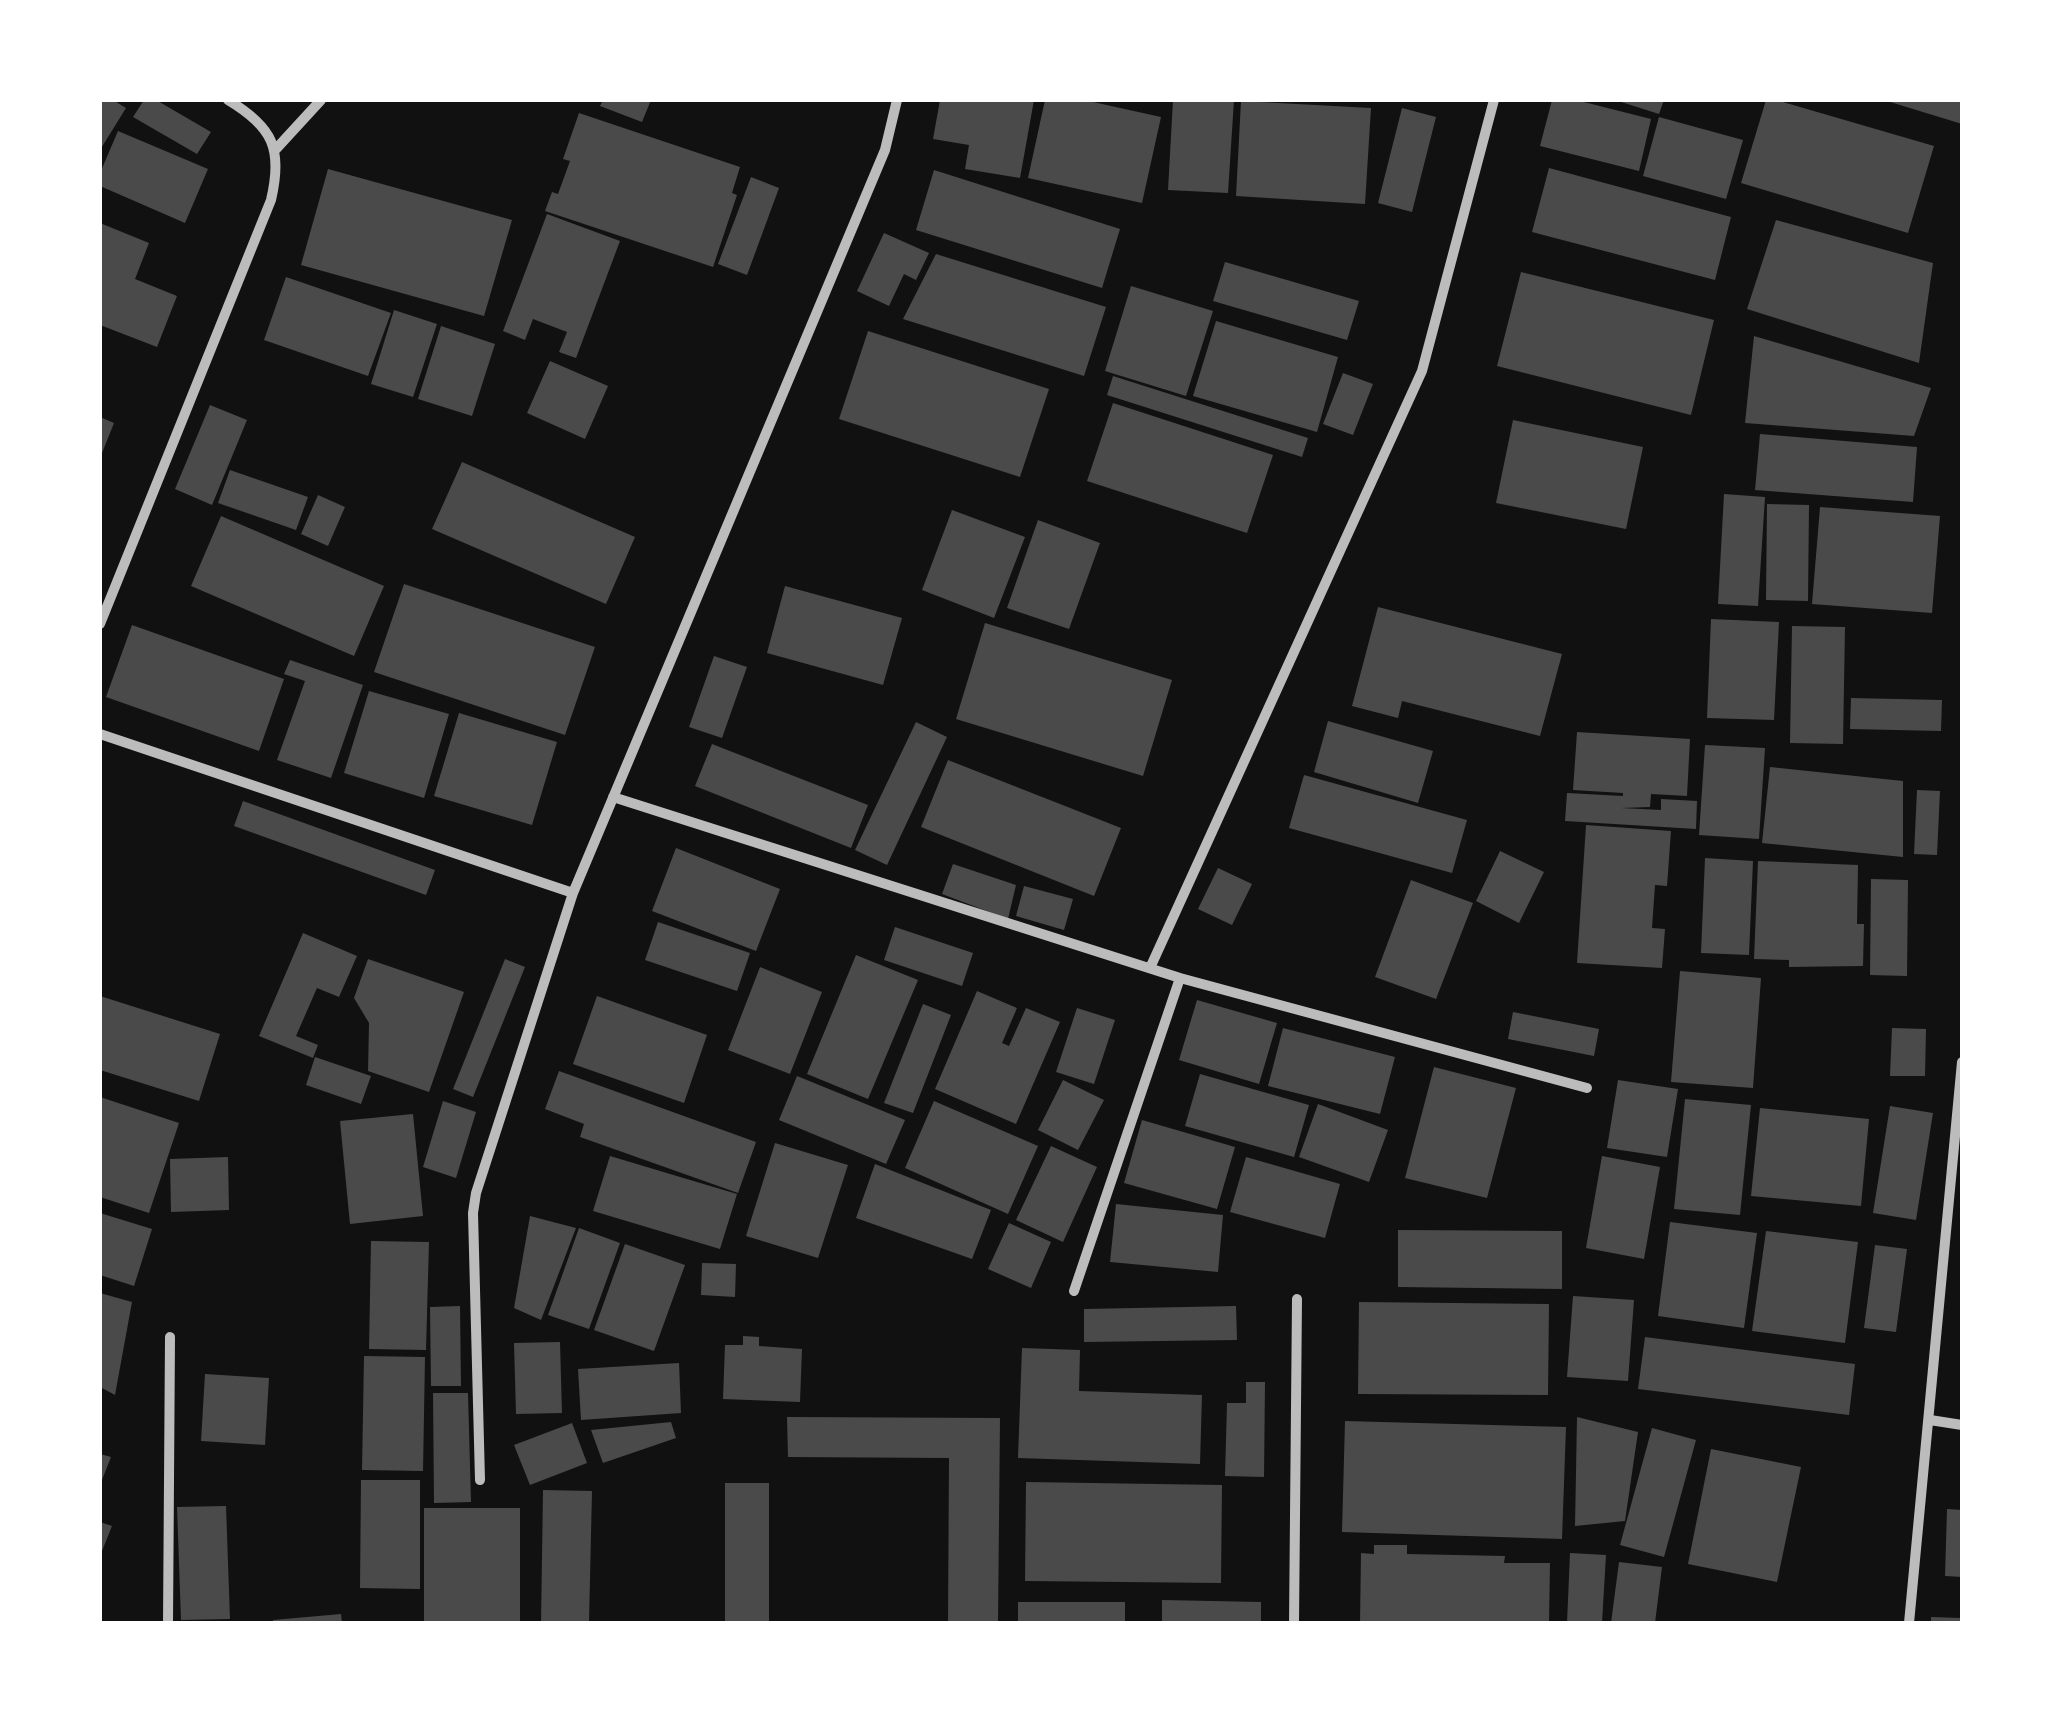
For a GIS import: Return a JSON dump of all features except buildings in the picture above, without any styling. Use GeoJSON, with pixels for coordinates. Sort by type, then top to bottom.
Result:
{"type":"FeatureCollection","features":[{"type":"Feature","properties":{"kind":"street"},"geometry":{"type":"LineString","coordinates":[[100,624],[271,200],[278,173],[276,149],[266,128],[228,100]]}},
{"type":"Feature","properties":{"kind":"street"},"geometry":{"type":"LineString","coordinates":[[276,149],[322,100]]}},
{"type":"Feature","properties":{"kind":"street"},"geometry":{"type":"LineString","coordinates":[[480,1480],[473,1213],[476,1193],[574,893],[885,150],[897,100]]}},
{"type":"Feature","properties":{"kind":"street"},"geometry":{"type":"LineString","coordinates":[[1150,968],[1422,371],[1494,100]]}},
{"type":"Feature","properties":{"kind":"street"},"geometry":{"type":"LineString","coordinates":[[100,734],[574,893]]}},
{"type":"Feature","properties":{"kind":"street"},"geometry":{"type":"LineString","coordinates":[[613,797],[1180,978],[1587,1088]]}},
{"type":"Feature","properties":{"kind":"street"},"geometry":{"type":"LineString","coordinates":[[1074,1291],[1180,978]]}},
{"type":"Feature","properties":{"kind":"street"},"geometry":{"type":"LineString","coordinates":[[1909,1623],[1962,1062]]}},
{"type":"Feature","properties":{"kind":"street"},"geometry":{"type":"LineString","coordinates":[[1294,1623],[1297,1299]]}},
{"type":"Feature","properties":{"kind":"street"},"geometry":{"type":"LineString","coordinates":[[168,1623],[170,1337]]}},
{"type":"Feature","properties":{"kind":"street"},"geometry":{"type":"LineString","coordinates":[[1930,1420],[1962,1425]]}}]}
